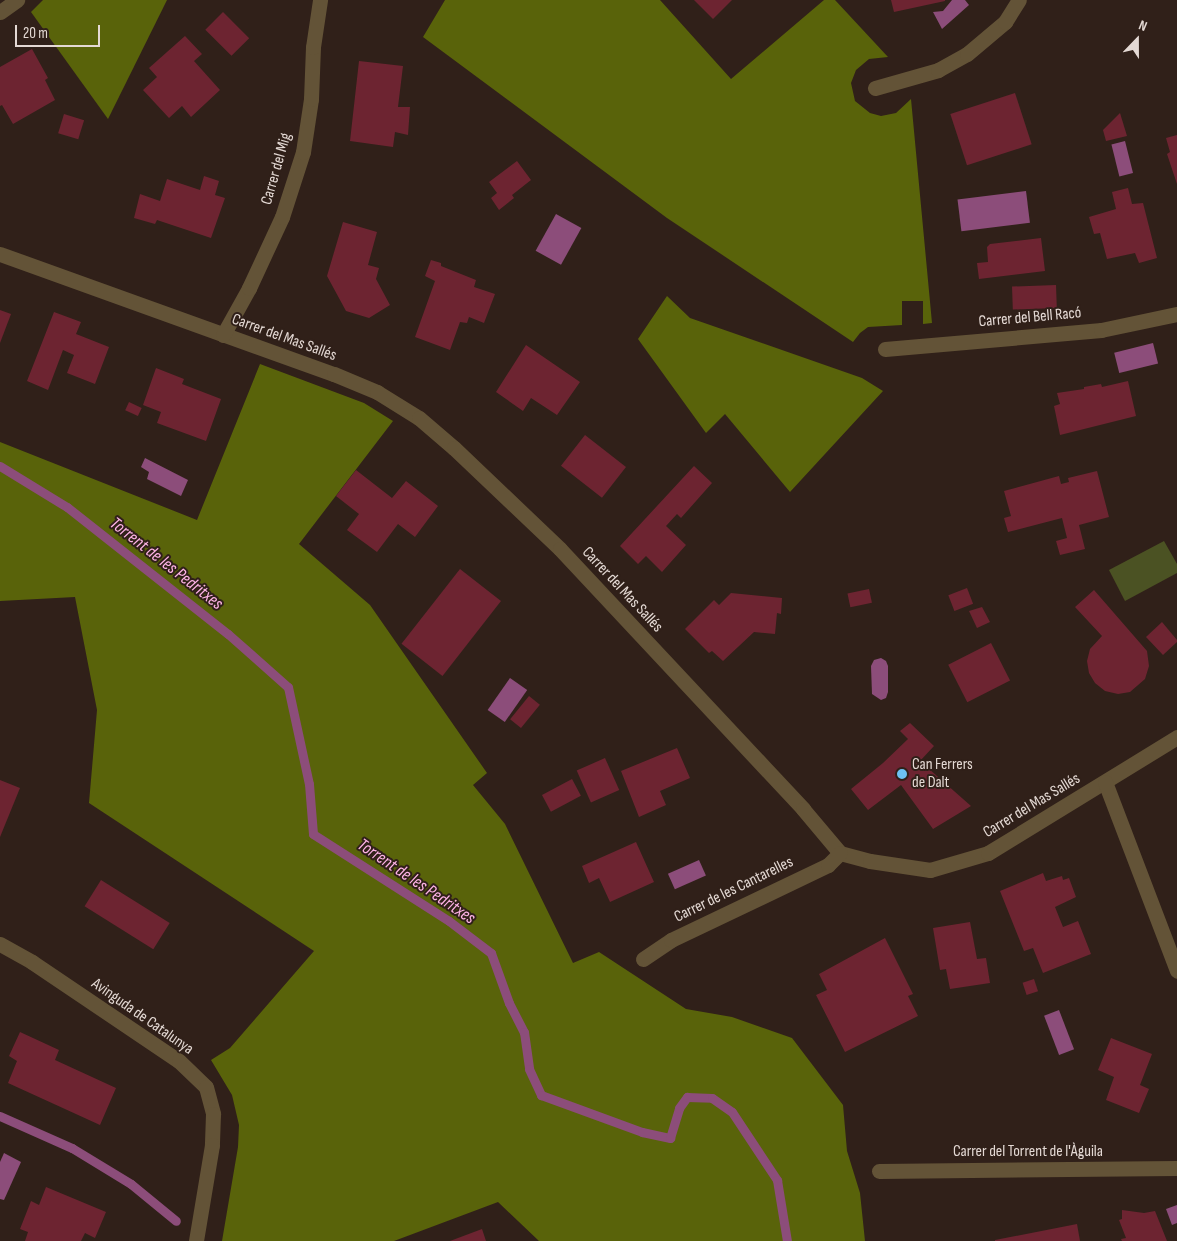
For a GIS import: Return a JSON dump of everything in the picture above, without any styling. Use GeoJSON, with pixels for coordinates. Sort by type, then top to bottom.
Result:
{"type":"FeatureCollection","features":[{"type":"Feature","properties":{"kind":"street"},"geometry":{"type":"LineString","coordinates":[[0,12],[16,0]]}},
{"type":"Feature","properties":{"kind":"street","name":"Carrer del Mig"},"geometry":{"type":"LineString","coordinates":[[223,335],[249,288],[282,217],[303,152],[311,99],[313,48],[320,0]]}},
{"type":"Feature","properties":{"kind":"street"},"geometry":{"type":"LineString","coordinates":[[875,88],[938,70],[967,54],[1005,22],[1019,0]]}},
{"type":"Feature","properties":{"kind":"street","name":"Carrer del Mas Sallés"},"geometry":{"type":"LineString","coordinates":[[0,254],[334,374],[377,392],[419,418],[454,448],[560,548],[840,853],[870,861],[930,870],[988,853],[1177,737]]}},
{"type":"Feature","properties":{"kind":"street","name":"Carrer del Bell Racó"},"geometry":{"type":"LineString","coordinates":[[885,348],[1101,330],[1177,314]]}},
{"type":"Feature","properties":{"kind":"street"},"geometry":{"type":"LineString","coordinates":[[1105,782],[1177,971]]}},
{"type":"Feature","properties":{"kind":"street","name":"Carrer de les Cantarelles"},"geometry":{"type":"LineString","coordinates":[[643,959],[671,940],[828,864],[840,853]]}},
{"type":"Feature","properties":{"kind":"street","name":"Avinguda de Catalunya"},"geometry":{"type":"LineString","coordinates":[[0,944],[32,962],[179,1061],[206,1087],[213,1114],[212,1145],[196,1241]]}},
{"type":"Feature","properties":{"kind":"street","name":"Carrer del Torrent de l'Àguila"},"geometry":{"type":"LineString","coordinates":[[879,1171],[1177,1168]]}},
{"type":"Feature","properties":{"kind":"green space"},"geometry":{"type":"Polygon","coordinates":[[[43,0],[167,0],[108,119],[31,12],[43,0]]]}},
{"type":"Feature","properties":{"kind":"green space"},"geometry":{"type":"Polygon","coordinates":[[[445,0],[660,0],[731,79],[824,0],[835,0],[888,57],[869,59],[856,70],[851,83],[855,101],[870,113],[881,116],[896,113],[911,99],[932,323],[923,324],[923,301],[902,301],[902,325],[868,327],[853,342],[667,218],[423,37],[445,0]]]}},
{"type":"Feature","properties":{"kind":"green space"},"geometry":{"type":"Polygon","coordinates":[[[667,296],[690,318],[862,378],[883,391],[790,492],[725,414],[706,433],[638,339],[667,296]]]}},
{"type":"Feature","properties":{"kind":"green space"},"geometry":{"type":"Polygon","coordinates":[[[260,364],[364,403],[393,421],[299,544],[370,605],[487,773],[473,785],[505,824],[573,963],[599,952],[686,1009],[732,1017],[792,1038],[843,1105],[847,1151],[860,1193],[865,1241],[539,1241],[498,1202],[394,1241],[222,1241],[238,1147],[239,1125],[232,1095],[211,1060],[230,1048],[314,951],[89,803],[97,710],[75,597],[0,601],[0,442],[197,520],[260,364]]]}},
{"type":"Feature","properties":{"kind":"green space"},"geometry":{"type":"Polygon","coordinates":[[[1164,541],[1177,564],[1177,573],[1125,601],[1109,570],[1164,541]]]}},
{"type":"Feature","properties":{"kind":"shaded area"},"geometry":{"type":"Polygon","coordinates":[[[952,0],[965,0],[969,5],[942,29],[933,12],[943,11],[952,0]]]}},
{"type":"Feature","properties":{"kind":"shaded area"},"geometry":{"type":"Polygon","coordinates":[[[1125,141],[1133,173],[1119,176],[1111,144],[1125,141]]]}},
{"type":"Feature","properties":{"kind":"shaded area"},"geometry":{"type":"Polygon","coordinates":[[[1026,191],[1030,223],[961,231],[958,199],[1026,191]]]}},
{"type":"Feature","properties":{"kind":"shaded area"},"geometry":{"type":"Polygon","coordinates":[[[556,214],[581,228],[561,265],[536,251],[556,214]]]}},
{"type":"Feature","properties":{"kind":"shaded area"},"geometry":{"type":"Polygon","coordinates":[[[1153,343],[1158,363],[1119,373],[1114,353],[1153,343]]]}},
{"type":"Feature","properties":{"kind":"shaded area"},"geometry":{"type":"Polygon","coordinates":[[[145,458],[188,480],[181,496],[147,479],[149,472],[141,467],[145,458]]]}},
{"type":"Feature","properties":{"kind":"shaded area"},"geometry":{"type":"Polygon","coordinates":[[[881,658],[886,661],[888,666],[888,692],[886,698],[881,700],[872,694],[871,666],[874,660],[881,658]]]}},
{"type":"Feature","properties":{"kind":"shaded area"},"geometry":{"type":"Polygon","coordinates":[[[510,678],[527,690],[505,722],[488,710],[510,678]]]}},
{"type":"Feature","properties":{"kind":"shaded area"},"geometry":{"type":"Polygon","coordinates":[[[699,860],[706,876],[675,889],[668,874],[699,860]]]}},
{"type":"Feature","properties":{"kind":"shaded area"},"geometry":{"type":"Polygon","coordinates":[[[1059,1010],[1074,1049],[1059,1055],[1044,1016],[1059,1010]]]}},
{"type":"Feature","properties":{"kind":"shaded area"},"geometry":{"type":"Polygon","coordinates":[[[4,1153],[21,1162],[4,1200],[0,1199],[0,1162],[4,1153]]]}},
{"type":"Feature","properties":{"kind":"shaded area"},"geometry":{"type":"Polygon","coordinates":[[[1177,1205],[1177,1223],[1172,1225],[1166,1209],[1177,1205]]]}},
{"type":"Feature","properties":{"kind":"building"},"geometry":{"type":"Polygon","coordinates":[[[694,0],[732,0],[713,19],[694,0]]]}},
{"type":"Feature","properties":{"kind":"building"},"geometry":{"type":"Polygon","coordinates":[[[891,0],[945,0],[945,1],[894,12],[891,0]]]}},
{"type":"Feature","properties":{"kind":"building"},"geometry":{"type":"Polygon","coordinates":[[[223,12],[249,38],[231,56],[205,30],[223,12]]]}},
{"type":"Feature","properties":{"kind":"building"},"geometry":{"type":"Polygon","coordinates":[[[185,36],[202,54],[194,61],[220,90],[191,117],[182,106],[169,118],[143,90],[157,77],[149,68],[185,36]]]}},
{"type":"Feature","properties":{"kind":"building"},"geometry":{"type":"Polygon","coordinates":[[[32,49],[48,78],[45,80],[55,100],[13,124],[2,105],[0,106],[0,67],[32,49]]]}},
{"type":"Feature","properties":{"kind":"building"},"geometry":{"type":"Polygon","coordinates":[[[359,61],[403,66],[398,107],[410,107],[408,135],[395,132],[393,147],[350,141],[359,61]]]}},
{"type":"Feature","properties":{"kind":"building"},"geometry":{"type":"Polygon","coordinates":[[[1015,93],[1032,144],[967,165],[950,114],[1015,93]]]}},
{"type":"Feature","properties":{"kind":"building"},"geometry":{"type":"Polygon","coordinates":[[[1120,113],[1127,136],[1106,141],[1103,130],[1120,113]]]}},
{"type":"Feature","properties":{"kind":"building"},"geometry":{"type":"Polygon","coordinates":[[[64,114],[84,120],[78,139],[58,133],[64,114]]]}},
{"type":"Feature","properties":{"kind":"building"},"geometry":{"type":"Polygon","coordinates":[[[1177,135],[1177,184],[1167,154],[1170,152],[1166,138],[1177,135]]]}},
{"type":"Feature","properties":{"kind":"building"},"geometry":{"type":"Polygon","coordinates":[[[517,161],[531,180],[512,195],[514,198],[499,210],[491,198],[497,193],[489,182],[517,161]]]}},
{"type":"Feature","properties":{"kind":"building"},"geometry":{"type":"Polygon","coordinates":[[[204,176],[219,181],[215,195],[225,198],[211,238],[157,220],[155,224],[134,218],[140,194],[160,201],[167,179],[200,190],[204,176]]]}},
{"type":"Feature","properties":{"kind":"building"},"geometry":{"type":"Polygon","coordinates":[[[1128,188],[1132,204],[1143,203],[1157,258],[1139,263],[1135,253],[1107,259],[1100,233],[1094,234],[1089,217],[1116,209],[1112,192],[1128,188]]]}},
{"type":"Feature","properties":{"kind":"building"},"geometry":{"type":"Polygon","coordinates":[[[343,222],[377,232],[368,265],[379,268],[376,279],[390,305],[369,318],[346,311],[327,276],[343,222]]]}},
{"type":"Feature","properties":{"kind":"building"},"geometry":{"type":"Polygon","coordinates":[[[1041,238],[1045,271],[979,279],[977,263],[988,262],[987,247],[990,244],[1041,238]]]}},
{"type":"Feature","properties":{"kind":"building"},"geometry":{"type":"Polygon","coordinates":[[[431,260],[476,280],[474,287],[495,294],[484,323],[469,317],[467,323],[460,322],[450,350],[415,337],[435,281],[425,276],[431,260]]]}},
{"type":"Feature","properties":{"kind":"building"},"geometry":{"type":"Polygon","coordinates":[[[1056,285],[1057,308],[1013,310],[1012,287],[1056,285]]]}},
{"type":"Feature","properties":{"kind":"building"},"geometry":{"type":"Polygon","coordinates":[[[0,310],[11,314],[0,343],[0,310]]]}},
{"type":"Feature","properties":{"kind":"building"},"geometry":{"type":"Polygon","coordinates":[[[54,312],[81,322],[76,334],[109,347],[95,384],[67,373],[74,355],[63,350],[48,390],[27,381],[54,312]]]}},
{"type":"Feature","properties":{"kind":"building"},"geometry":{"type":"Polygon","coordinates":[[[526,345],[580,382],[557,415],[531,398],[523,411],[496,392],[526,345]]]}},
{"type":"Feature","properties":{"kind":"building"},"geometry":{"type":"Polygon","coordinates":[[[156,368],[184,379],[182,384],[221,399],[206,441],[157,423],[161,412],[143,405],[156,368]]]}},
{"type":"Feature","properties":{"kind":"building"},"geometry":{"type":"Polygon","coordinates":[[[1128,381],[1136,416],[1060,435],[1054,406],[1060,404],[1057,393],[1101,384],[1102,387],[1128,381]]]}},
{"type":"Feature","properties":{"kind":"building"},"geometry":{"type":"Polygon","coordinates":[[[129,402],[142,408],[138,416],[125,410],[129,402]]]}},
{"type":"Feature","properties":{"kind":"building"},"geometry":{"type":"Polygon","coordinates":[[[585,435],[626,467],[602,498],[561,466],[585,435]]]}},
{"type":"Feature","properties":{"kind":"building"},"geometry":{"type":"Polygon","coordinates":[[[694,466],[712,483],[681,518],[677,514],[666,526],[686,545],[662,572],[646,556],[638,564],[620,546],[694,466]]]}},
{"type":"Feature","properties":{"kind":"building"},"geometry":{"type":"Polygon","coordinates":[[[356,470],[392,498],[406,481],[438,506],[415,537],[398,524],[377,552],[347,530],[359,514],[336,496],[356,470]]]}},
{"type":"Feature","properties":{"kind":"building"},"geometry":{"type":"Polygon","coordinates":[[[1097,471],[1109,517],[1079,525],[1085,549],[1060,555],[1056,541],[1067,538],[1062,518],[1008,532],[1004,518],[1011,516],[1004,491],[1059,476],[1061,484],[1069,482],[1068,478],[1097,471]]]}},
{"type":"Feature","properties":{"kind":"building"},"geometry":{"type":"Polygon","coordinates":[[[460,569],[501,601],[442,676],[402,644],[460,569]]]}},
{"type":"Feature","properties":{"kind":"building"},"geometry":{"type":"Polygon","coordinates":[[[967,588],[973,604],[954,611],[948,595],[967,588]]]}},
{"type":"Feature","properties":{"kind":"building"},"geometry":{"type":"Polygon","coordinates":[[[869,589],[872,603],[850,607],[847,594],[869,589]]]}},
{"type":"Feature","properties":{"kind":"building"},"geometry":{"type":"Polygon","coordinates":[[[1094,590],[1147,651],[1149,666],[1145,679],[1130,692],[1118,694],[1105,691],[1095,683],[1089,673],[1087,661],[1090,649],[1102,636],[1075,607],[1094,590]]]}},
{"type":"Feature","properties":{"kind":"building"},"geometry":{"type":"Polygon","coordinates":[[[731,593],[782,598],[781,614],[777,613],[775,634],[754,632],[723,661],[712,651],[709,653],[685,629],[714,600],[719,605],[731,593]]]}},
{"type":"Feature","properties":{"kind":"building"},"geometry":{"type":"Polygon","coordinates":[[[982,607],[990,622],[977,628],[969,611],[982,607]]]}},
{"type":"Feature","properties":{"kind":"building"},"geometry":{"type":"Polygon","coordinates":[[[1162,622],[1177,640],[1163,655],[1146,637],[1162,622]]]}},
{"type":"Feature","properties":{"kind":"building"},"geometry":{"type":"Polygon","coordinates":[[[991,643],[1010,680],[967,702],[948,665],[991,643]]]}},
{"type":"Feature","properties":{"kind":"building"},"geometry":{"type":"Polygon","coordinates":[[[529,696],[540,705],[521,728],[510,719],[529,696]]]}},
{"type":"Feature","properties":{"kind":"building","name":"Can Ferrers de Dalt"},"geometry":{"type":"Polygon","coordinates":[[[910,723],[934,746],[920,761],[971,806],[933,829],[901,785],[868,810],[851,789],[883,763],[908,739],[900,731],[910,723]]]}},
{"type":"Feature","properties":{"kind":"building"},"geometry":{"type":"Polygon","coordinates":[[[677,748],[690,778],[660,791],[666,805],[639,817],[621,771],[677,748]]]}},
{"type":"Feature","properties":{"kind":"building"},"geometry":{"type":"Polygon","coordinates":[[[605,758],[619,790],[591,803],[577,771],[605,758]]]}},
{"type":"Feature","properties":{"kind":"building"},"geometry":{"type":"Polygon","coordinates":[[[572,779],[581,796],[551,812],[542,795],[572,779]]]}},
{"type":"Feature","properties":{"kind":"building"},"geometry":{"type":"Polygon","coordinates":[[[0,780],[20,788],[0,837],[0,780]]]}},
{"type":"Feature","properties":{"kind":"building"},"geometry":{"type":"Polygon","coordinates":[[[636,842],[654,882],[610,902],[599,878],[589,883],[582,866],[636,842]]]}},
{"type":"Feature","properties":{"kind":"building"},"geometry":{"type":"Polygon","coordinates":[[[1043,873],[1046,881],[1062,876],[1063,880],[1069,878],[1076,897],[1055,907],[1063,927],[1078,921],[1091,954],[1043,973],[1033,948],[1024,951],[1000,891],[1043,873]]]}},
{"type":"Feature","properties":{"kind":"building"},"geometry":{"type":"Polygon","coordinates":[[[101,880],[170,923],[153,949],[85,906],[101,880]]]}},
{"type":"Feature","properties":{"kind":"building"},"geometry":{"type":"Polygon","coordinates":[[[970,922],[977,959],[986,958],[990,983],[950,989],[946,969],[940,970],[933,928],[970,922]]]}},
{"type":"Feature","properties":{"kind":"building"},"geometry":{"type":"Polygon","coordinates":[[[885,938],[913,994],[908,996],[918,1016],[845,1052],[816,995],[827,990],[819,974],[885,938]]]}},
{"type":"Feature","properties":{"kind":"building"},"geometry":{"type":"Polygon","coordinates":[[[1034,979],[1038,991],[1027,995],[1023,983],[1034,979]]]}},
{"type":"Feature","properties":{"kind":"building"},"geometry":{"type":"Polygon","coordinates":[[[20,1032],[59,1050],[55,1060],[116,1088],[100,1125],[8,1083],[17,1061],[9,1056],[20,1032]]]}},
{"type":"Feature","properties":{"kind":"building"},"geometry":{"type":"Polygon","coordinates":[[[1111,1038],[1152,1054],[1140,1085],[1149,1089],[1139,1113],[1106,1100],[1114,1077],[1098,1070],[1111,1038]]]}},
{"type":"Feature","properties":{"kind":"building"},"geometry":{"type":"Polygon","coordinates":[[[46,1187],[106,1212],[95,1238],[85,1233],[81,1241],[25,1241],[28,1232],[20,1229],[31,1201],[39,1205],[46,1187]]]}},
{"type":"Feature","properties":{"kind":"building"},"geometry":{"type":"Polygon","coordinates":[[[1122,1210],[1144,1213],[1155,1211],[1167,1241],[1122,1241],[1121,1239],[1126,1238],[1119,1220],[1122,1219],[1122,1210]]]}},
{"type":"Feature","properties":{"kind":"building"},"geometry":{"type":"Polygon","coordinates":[[[1077,1224],[1080,1241],[995,1241],[995,1240],[1077,1224]]]}},
{"type":"Feature","properties":{"kind":"building"},"geometry":{"type":"Polygon","coordinates":[[[482,1229],[486,1241],[450,1241],[482,1229]]]}},
{"type":"Feature","properties":{"kind":"waterway","name":"Torrent de les Pedritxes"},"geometry":{"type":"LineString","coordinates":[[0,466],[67,507],[228,634],[288,687],[309,784],[313,834],[449,921],[491,953],[509,1003],[524,1032],[529,1069],[541,1095],[642,1132],[670,1138],[679,1108],[687,1097],[712,1098],[732,1112],[777,1180],[787,1241]]}},
{"type":"Feature","properties":{"kind":"waterway"},"geometry":{"type":"LineString","coordinates":[[0,1116],[72,1148],[131,1184],[176,1221]]}},
{"type":"Feature","properties":{"kind":"place","name":"Can Ferrers de Dalt"},"geometry":{"type":"Point","coordinates":[902,774]}}]}
